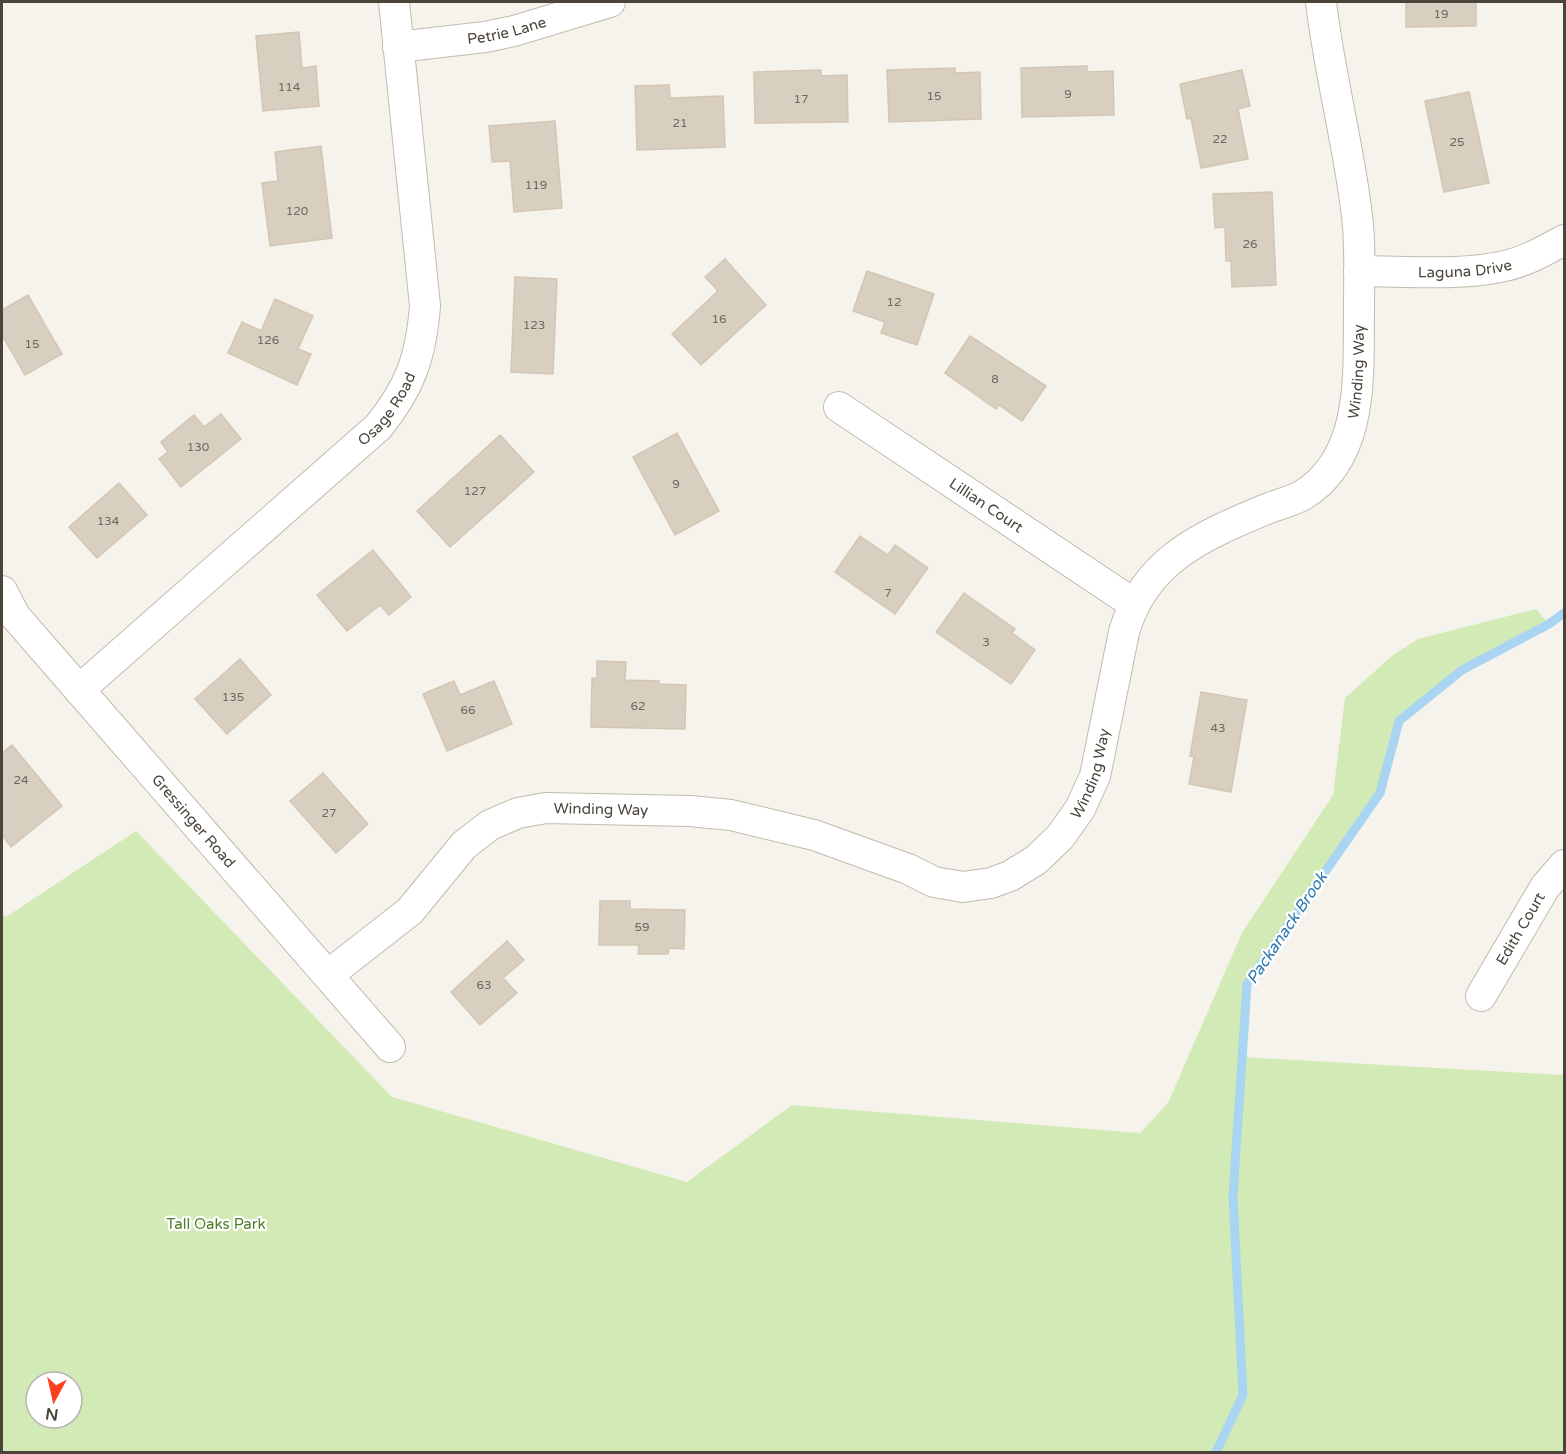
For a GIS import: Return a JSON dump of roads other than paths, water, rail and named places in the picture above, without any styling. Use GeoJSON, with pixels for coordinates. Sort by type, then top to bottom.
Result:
{"type":"FeatureCollection","features":[{"type":"Feature","properties":{"kind":"street","name":"Osage Road"},"geometry":{"type":"LineString","coordinates":[[79,690],[378,427],[398,403],[413,373],[422,341],[425,306],[394,2]]}},
{"type":"Feature","properties":{"kind":"street","name":"Petrie Lane"},"geometry":{"type":"LineString","coordinates":[[398,47],[485,38],[610,2]]}},
{"type":"Feature","properties":{"kind":"street","name":"Winding Way"},"geometry":{"type":"LineString","coordinates":[[328,975],[410,911],[464,845],[490,825],[518,813],[546,807],[690,811],[731,815],[814,835],[908,869],[934,882],[963,886],[991,883],[1010,876],[1036,860],[1060,837],[1080,809],[1095,776],[1124,632],[1134,604],[1162,564],[1184,548],[1303,494],[1330,467],[1341,451],[1352,422],[1358,390],[1359,271],[1356,208],[1321,2]]}},
{"type":"Feature","properties":{"kind":"street","name":"Laguna Drive"},"geometry":{"type":"LineString","coordinates":[[1359,271],[1466,271],[1501,267],[1535,256],[1564,240]]}},
{"type":"Feature","properties":{"kind":"street","name":"Lillian Court"},"geometry":{"type":"LineString","coordinates":[[839,406],[1134,604]]}},
{"type":"Feature","properties":{"kind":"street","name":"Gressinger Road"},"geometry":{"type":"LineString","coordinates":[[2,591],[15,616],[390,1047]]}},
{"type":"Feature","properties":{"kind":"street","name":"Edith Court"},"geometry":{"type":"LineString","coordinates":[[1481,996],[1545,887],[1564,865]]}},
{"type":"Feature","properties":{"kind":"waterway","name":"Packanack Brook"},"geometry":{"type":"LineString","coordinates":[[1216,1452],[1243,1395],[1233,1197],[1247,984],[1380,793],[1399,721],[1462,670],[1549,624],[1564,613]]}},
{"type":"Feature","properties":{"kind":"park label","name":"Tall Oaks Park"},"geometry":{"type":"Point","coordinates":[216,1224]}}]}
